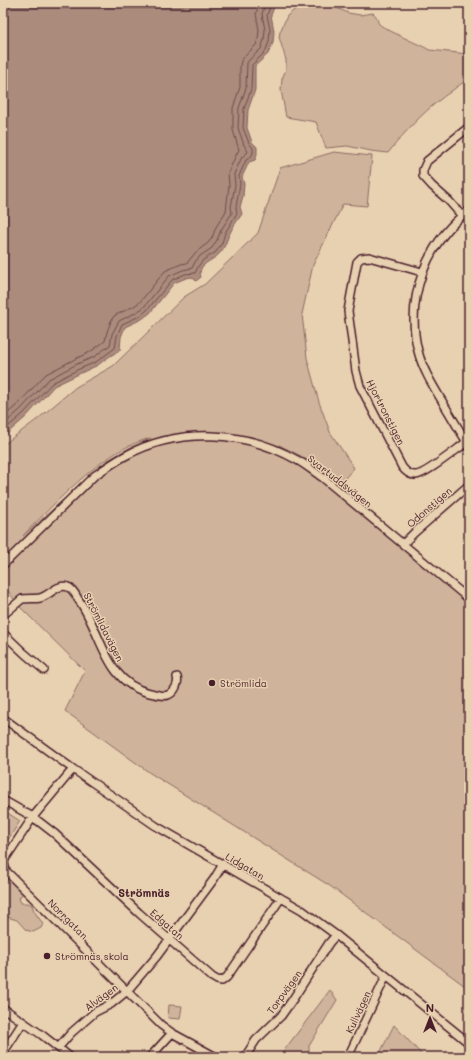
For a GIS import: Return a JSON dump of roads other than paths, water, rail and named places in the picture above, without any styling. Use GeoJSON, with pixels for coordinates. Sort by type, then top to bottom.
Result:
{"type":"FeatureCollection","features":[{"type":"Feature","properties":{"kind":"street"},"geometry":{"type":"LineString","coordinates":[[462,216],[449,201],[432,186],[424,176],[423,170],[427,161],[469,127]]}},
{"type":"Feature","properties":{"kind":"street"},"geometry":{"type":"LineString","coordinates":[[468,443],[422,364],[418,351],[414,323],[417,288],[430,254],[440,238],[469,210]]}},
{"type":"Feature","properties":{"kind":"street","name":"Hjortronstigen"},"geometry":{"type":"LineString","coordinates":[[422,272],[369,257],[361,258],[357,262],[348,311],[356,371],[360,386],[402,467],[410,474],[416,476],[468,443]]}},
{"type":"Feature","properties":{"kind":"street","name":"Svartuddsvägen"},"geometry":{"type":"LineString","coordinates":[[3,565],[89,482],[107,467],[125,456],[158,443],[174,439],[196,436],[233,437],[255,442],[298,460],[322,477],[469,599]]}},
{"type":"Feature","properties":{"kind":"street","name":"Odonstigen"},"geometry":{"type":"LineString","coordinates":[[403,544],[469,485]]}},
{"type":"Feature","properties":{"kind":"street","name":"Strömlidavägen"},"geometry":{"type":"LineString","coordinates":[[3,615],[22,598],[39,598],[46,596],[56,589],[68,587],[81,602],[115,671],[122,678],[146,692],[164,696],[168,695],[176,688],[178,681],[177,677]]}},
{"type":"Feature","properties":{"kind":"street"},"geometry":{"type":"LineString","coordinates":[[3,633],[44,670]]}},
{"type":"Feature","properties":{"kind":"street","name":"Lidgatan"},"geometry":{"type":"LineString","coordinates":[[3,718],[73,769],[156,826],[302,910],[336,935],[469,1043]]}},
{"type":"Feature","properties":{"kind":"street","name":"Norrgatan"},"geometry":{"type":"LineString","coordinates":[[73,769],[33,817],[6,859],[4,863],[6,871],[161,1025],[172,1033],[216,1057]]}},
{"type":"Feature","properties":{"kind":"street","name":"Edgatan"},"geometry":{"type":"LineString","coordinates":[[3,800],[33,817],[55,834],[134,909],[217,980],[222,981],[227,977],[281,898]]}},
{"type":"Feature","properties":{"kind":"street","name":"Alvägen"},"geometry":{"type":"LineString","coordinates":[[59,1048],[71,1033],[95,1012],[111,1004],[127,991],[157,956],[223,864]]}},
{"type":"Feature","properties":{"kind":"street","name":"Torpvägen"},"geometry":{"type":"LineString","coordinates":[[244,1057],[256,1040],[281,1016],[336,935]]}},
{"type":"Feature","properties":{"kind":"street","name":"Kullvägen"},"geometry":{"type":"LineString","coordinates":[[348,1057],[386,976]]}},
{"type":"Feature","properties":{"kind":"street"},"geometry":{"type":"LineString","coordinates":[[3,1008],[70,1057]]}},
{"type":"Feature","properties":{"kind":"street"},"geometry":{"type":"LineString","coordinates":[[3,1053],[23,1022]]}},
{"type":"Feature","properties":{"kind":"street"},"geometry":{"type":"LineString","coordinates":[[150,1057],[172,1033]]}},
{"type":"Feature","properties":{"kind":"water"},"geometry":{"type":"Polygon","coordinates":[[[3,3],[272,3],[275,5],[271,15],[274,31],[273,43],[268,54],[255,66],[255,90],[248,110],[247,128],[252,142],[257,147],[257,154],[255,160],[249,162],[242,177],[244,184],[240,207],[242,214],[222,251],[203,266],[200,273],[201,277],[196,281],[192,277],[174,283],[150,313],[142,319],[125,327],[121,337],[120,350],[98,365],[54,386],[26,417],[3,437],[3,3]]]}},
{"type":"Feature","properties":{"kind":"place","name":"Strömlida"},"geometry":{"type":"Point","coordinates":[212,683]}},
{"type":"Feature","properties":{"kind":"place","name":"Strömnäs skola"},"geometry":{"type":"Point","coordinates":[47,956]}},
{"type":"Feature","properties":{"kind":"district","name":"Strömnäs"},"geometry":{"type":"Point","coordinates":[144,892]}}]}
